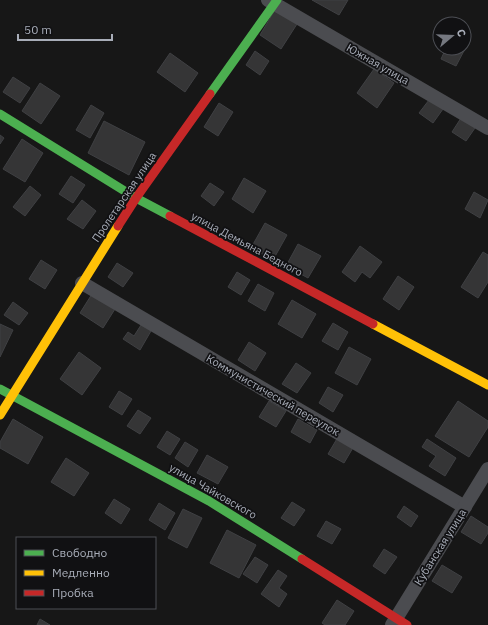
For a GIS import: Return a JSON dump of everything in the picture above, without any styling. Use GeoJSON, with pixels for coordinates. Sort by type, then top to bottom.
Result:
{"type":"FeatureCollection","features":[{"type":"Feature","properties":{"kind":"street","name":"Южная улица"},"geometry":{"type":"LineString","coordinates":[[273,1],[488,128]]}},
{"type":"Feature","properties":{"kind":"street","name":"Пролетарская улица"},"geometry":{"type":"LineString","coordinates":[[0,415],[136,198],[273,1]]}},
{"type":"Feature","properties":{"kind":"street","name":"улица Демьяна Бедного"},"geometry":{"type":"LineString","coordinates":[[0,114],[136,198],[488,385]]}},
{"type":"Feature","properties":{"kind":"street","name":"Коммунистический переулок"},"geometry":{"type":"LineString","coordinates":[[82,283],[465,507]]}},
{"type":"Feature","properties":{"kind":"street","name":"улица Чайковского"},"geometry":{"type":"LineString","coordinates":[[0,389],[12,397],[209,500],[399,623]]}},
{"type":"Feature","properties":{"kind":"street","name":"Кубанская улица"},"geometry":{"type":"LineString","coordinates":[[399,623],[488,469]]}},
{"type":"Feature","properties":{"kind":"building"},"geometry":{"type":"Polygon","coordinates":[[[312,0],[348,0],[339,15],[312,0]]]}},
{"type":"Feature","properties":{"kind":"building"},"geometry":{"type":"Polygon","coordinates":[[[275,10],[297,24],[281,49],[260,35],[275,10]]]}},
{"type":"Feature","properties":{"kind":"building"},"geometry":{"type":"Polygon","coordinates":[[[255,51],[269,61],[260,75],[246,65],[255,51]]]}},
{"type":"Feature","properties":{"kind":"building"},"geometry":{"type":"Polygon","coordinates":[[[170,53],[198,73],[185,92],[157,72],[170,53]]]}},
{"type":"Feature","properties":{"kind":"building"},"geometry":{"type":"Polygon","coordinates":[[[442,56],[461,56],[456,66],[441,59],[442,56]]]}},
{"type":"Feature","properties":{"kind":"building"},"geometry":{"type":"Polygon","coordinates":[[[374,69],[394,83],[377,108],[357,93],[374,69]]]}},
{"type":"Feature","properties":{"kind":"building"},"geometry":{"type":"Polygon","coordinates":[[[13,77],[30,88],[20,103],[3,92],[13,77]]]}},
{"type":"Feature","properties":{"kind":"building"},"geometry":{"type":"Polygon","coordinates":[[[40,83],[60,96],[41,124],[22,111],[40,83]]]}},
{"type":"Feature","properties":{"kind":"building"},"geometry":{"type":"Polygon","coordinates":[[[429,100],[443,109],[433,123],[419,113],[429,100]]]}},
{"type":"Feature","properties":{"kind":"building"},"geometry":{"type":"Polygon","coordinates":[[[219,103],[233,112],[218,136],[204,127],[219,103]]]}},
{"type":"Feature","properties":{"kind":"building"},"geometry":{"type":"Polygon","coordinates":[[[91,105],[104,113],[90,138],[76,130],[91,105]]]}},
{"type":"Feature","properties":{"kind":"building"},"geometry":{"type":"Polygon","coordinates":[[[461,118],[475,128],[466,141],[452,132],[461,118]]]}},
{"type":"Feature","properties":{"kind":"building"},"geometry":{"type":"Polygon","coordinates":[[[104,121],[145,142],[129,175],[88,153],[104,121]]]}},
{"type":"Feature","properties":{"kind":"building"},"geometry":{"type":"Polygon","coordinates":[[[0,135],[4,138],[0,144],[0,135]]]}},
{"type":"Feature","properties":{"kind":"building"},"geometry":{"type":"Polygon","coordinates":[[[22,139],[43,153],[25,182],[3,169],[22,139]]]}},
{"type":"Feature","properties":{"kind":"building"},"geometry":{"type":"Polygon","coordinates":[[[71,176],[85,185],[73,203],[59,194],[71,176]]]}},
{"type":"Feature","properties":{"kind":"building"},"geometry":{"type":"Polygon","coordinates":[[[244,178],[266,191],[253,213],[232,199],[244,178]]]}},
{"type":"Feature","properties":{"kind":"building"},"geometry":{"type":"Polygon","coordinates":[[[210,183],[224,192],[214,206],[201,196],[210,183]]]}},
{"type":"Feature","properties":{"kind":"building"},"geometry":{"type":"Polygon","coordinates":[[[30,186],[41,195],[25,216],[13,207],[30,186]]]}},
{"type":"Feature","properties":{"kind":"building"},"geometry":{"type":"Polygon","coordinates":[[[474,192],[488,200],[480,218],[465,209],[474,192]]]}},
{"type":"Feature","properties":{"kind":"building"},"geometry":{"type":"Polygon","coordinates":[[[82,200],[96,211],[83,229],[67,219],[82,200]]]}},
{"type":"Feature","properties":{"kind":"building"},"geometry":{"type":"Polygon","coordinates":[[[265,223],[287,235],[273,260],[251,248],[265,223]]]}},
{"type":"Feature","properties":{"kind":"building"},"geometry":{"type":"Polygon","coordinates":[[[298,244],[321,256],[308,278],[286,266],[298,244]]]}},
{"type":"Feature","properties":{"kind":"building"},"geometry":{"type":"Polygon","coordinates":[[[360,246],[382,262],[370,278],[362,272],[355,282],[342,272],[360,246]]]}},
{"type":"Feature","properties":{"kind":"building"},"geometry":{"type":"Polygon","coordinates":[[[483,252],[488,255],[488,282],[478,298],[461,287],[483,252]]]}},
{"type":"Feature","properties":{"kind":"building"},"geometry":{"type":"Polygon","coordinates":[[[41,260],[57,270],[45,289],[29,279],[41,260]]]}},
{"type":"Feature","properties":{"kind":"building"},"geometry":{"type":"Polygon","coordinates":[[[117,263],[133,273],[123,287],[108,277],[117,263]]]}},
{"type":"Feature","properties":{"kind":"building"},"geometry":{"type":"Polygon","coordinates":[[[237,272],[250,280],[241,295],[228,287],[237,272]]]}},
{"type":"Feature","properties":{"kind":"building"},"geometry":{"type":"Polygon","coordinates":[[[398,276],[414,287],[399,310],[383,299],[398,276]]]}},
{"type":"Feature","properties":{"kind":"building"},"geometry":{"type":"Polygon","coordinates":[[[258,284],[274,293],[265,311],[248,301],[258,284]]]}},
{"type":"Feature","properties":{"kind":"building"},"geometry":{"type":"Polygon","coordinates":[[[92,294],[115,309],[103,328],[80,313],[92,294]]]}},
{"type":"Feature","properties":{"kind":"building"},"geometry":{"type":"Polygon","coordinates":[[[292,300],[316,314],[302,338],[278,324],[292,300]]]}},
{"type":"Feature","properties":{"kind":"building"},"geometry":{"type":"Polygon","coordinates":[[[13,302],[28,313],[19,325],[4,315],[13,302]]]}},
{"type":"Feature","properties":{"kind":"building"},"geometry":{"type":"Polygon","coordinates":[[[333,323],[348,332],[338,350],[322,341],[333,323]]]}},
{"type":"Feature","properties":{"kind":"building"},"geometry":{"type":"Polygon","coordinates":[[[0,324],[13,330],[0,357],[0,324]]]}},
{"type":"Feature","properties":{"kind":"building"},"geometry":{"type":"Polygon","coordinates":[[[141,325],[151,331],[140,350],[123,339],[128,332],[134,336],[141,325]]]}},
{"type":"Feature","properties":{"kind":"building"},"geometry":{"type":"Polygon","coordinates":[[[249,342],[266,353],[255,371],[238,360],[249,342]]]}},
{"type":"Feature","properties":{"kind":"building"},"geometry":{"type":"Polygon","coordinates":[[[349,347],[371,359],[357,385],[335,373],[349,347]]]}},
{"type":"Feature","properties":{"kind":"building"},"geometry":{"type":"Polygon","coordinates":[[[79,352],[101,368],[82,395],[60,379],[79,352]]]}},
{"type":"Feature","properties":{"kind":"building"},"geometry":{"type":"Polygon","coordinates":[[[296,363],[311,373],[297,393],[282,384],[296,363]]]}},
{"type":"Feature","properties":{"kind":"building"},"geometry":{"type":"Polygon","coordinates":[[[328,387],[343,395],[333,412],[319,403],[328,387]]]}},
{"type":"Feature","properties":{"kind":"building"},"geometry":{"type":"Polygon","coordinates":[[[119,391],[132,399],[122,415],[109,407],[119,391]]]}},
{"type":"Feature","properties":{"kind":"building"},"geometry":{"type":"Polygon","coordinates":[[[269,401],[286,411],[276,427],[259,417],[269,401]]]}},
{"type":"Feature","properties":{"kind":"building"},"geometry":{"type":"Polygon","coordinates":[[[458,401],[488,421],[488,427],[469,457],[435,436],[458,401]]]}},
{"type":"Feature","properties":{"kind":"building"},"geometry":{"type":"Polygon","coordinates":[[[138,410],[151,418],[140,434],[127,426],[138,410]]]}},
{"type":"Feature","properties":{"kind":"building"},"geometry":{"type":"Polygon","coordinates":[[[13,419],[43,437],[28,464],[0,448],[0,442],[13,419]]]}},
{"type":"Feature","properties":{"kind":"building"},"geometry":{"type":"Polygon","coordinates":[[[298,419],[317,430],[310,443],[291,432],[298,419]]]}},
{"type":"Feature","properties":{"kind":"building"},"geometry":{"type":"Polygon","coordinates":[[[167,431],[180,439],[170,455],[157,447],[167,431]]]}},
{"type":"Feature","properties":{"kind":"building"},"geometry":{"type":"Polygon","coordinates":[[[338,437],[354,446],[344,463],[328,454],[338,437]]]}},
{"type":"Feature","properties":{"kind":"building"},"geometry":{"type":"Polygon","coordinates":[[[427,439],[456,458],[445,476],[429,466],[436,456],[422,447],[427,439]]]}},
{"type":"Feature","properties":{"kind":"building"},"geometry":{"type":"Polygon","coordinates":[[[185,442],[198,450],[188,467],[175,458],[185,442]]]}},
{"type":"Feature","properties":{"kind":"building"},"geometry":{"type":"Polygon","coordinates":[[[207,455],[228,467],[218,484],[197,473],[207,455]]]}},
{"type":"Feature","properties":{"kind":"building"},"geometry":{"type":"Polygon","coordinates":[[[66,458],[89,473],[74,496],[51,482],[66,458]]]}},
{"type":"Feature","properties":{"kind":"building"},"geometry":{"type":"Polygon","coordinates":[[[114,499],[130,509],[121,524],[105,513],[114,499]]]}},
{"type":"Feature","properties":{"kind":"building"},"geometry":{"type":"Polygon","coordinates":[[[292,502],[305,510],[294,526],[281,518],[292,502]]]}},
{"type":"Feature","properties":{"kind":"building"},"geometry":{"type":"Polygon","coordinates":[[[159,503],[175,513],[165,530],[149,520],[159,503]]]}},
{"type":"Feature","properties":{"kind":"building"},"geometry":{"type":"Polygon","coordinates":[[[404,506],[418,516],[411,527],[397,517],[404,506]]]}},
{"type":"Feature","properties":{"kind":"building"},"geometry":{"type":"Polygon","coordinates":[[[183,509],[202,518],[187,548],[168,538],[183,509]]]}},
{"type":"Feature","properties":{"kind":"building"},"geometry":{"type":"Polygon","coordinates":[[[471,516],[488,527],[488,533],[481,544],[461,532],[471,516]]]}},
{"type":"Feature","properties":{"kind":"building"},"geometry":{"type":"Polygon","coordinates":[[[326,521],[341,529],[332,544],[317,536],[326,521]]]}},
{"type":"Feature","properties":{"kind":"building"},"geometry":{"type":"Polygon","coordinates":[[[227,530],[256,545],[239,578],[210,563],[227,530]]]}},
{"type":"Feature","properties":{"kind":"building"},"geometry":{"type":"Polygon","coordinates":[[[384,549],[397,557],[385,574],[373,566],[384,549]]]}},
{"type":"Feature","properties":{"kind":"building"},"geometry":{"type":"Polygon","coordinates":[[[255,557],[268,565],[257,583],[243,574],[255,557]]]}},
{"type":"Feature","properties":{"kind":"building"},"geometry":{"type":"Polygon","coordinates":[[[442,565],[462,577],[452,593],[432,581],[442,565]]]}},
{"type":"Feature","properties":{"kind":"building"},"geometry":{"type":"Polygon","coordinates":[[[278,570],[287,576],[279,588],[287,594],[279,607],[261,594],[278,570]]]}},
{"type":"Feature","properties":{"kind":"building"},"geometry":{"type":"Polygon","coordinates":[[[337,600],[354,611],[345,625],[325,625],[322,623],[337,600]]]}},
{"type":"Feature","properties":{"kind":"building"},"geometry":{"type":"Polygon","coordinates":[[[40,619],[50,625],[37,625],[40,619]]]}},
{"type":"Feature","properties":{"kind":"traffic: fast"},"geometry":{"type":"LineString","coordinates":[[210,94],[277,0]]}},
{"type":"Feature","properties":{"kind":"traffic: fast"},"geometry":{"type":"LineString","coordinates":[[0,114],[136,198],[170,216]]}},
{"type":"Feature","properties":{"kind":"traffic: fast"},"geometry":{"type":"LineString","coordinates":[[0,389],[209,501],[302,559]]}},
{"type":"Feature","properties":{"kind":"traffic: slow"},"geometry":{"type":"LineString","coordinates":[[0,415],[118,226]]}},
{"type":"Feature","properties":{"kind":"traffic: slow"},"geometry":{"type":"LineString","coordinates":[[373,324],[488,385]]}},
{"type":"Feature","properties":{"kind":"traffic: jam"},"geometry":{"type":"LineString","coordinates":[[118,226],[136,198],[210,94]]}},
{"type":"Feature","properties":{"kind":"traffic: jam"},"geometry":{"type":"LineString","coordinates":[[170,216],[373,324]]}},
{"type":"Feature","properties":{"kind":"traffic: jam"},"geometry":{"type":"LineString","coordinates":[[302,559],[407,625]]}}]}
